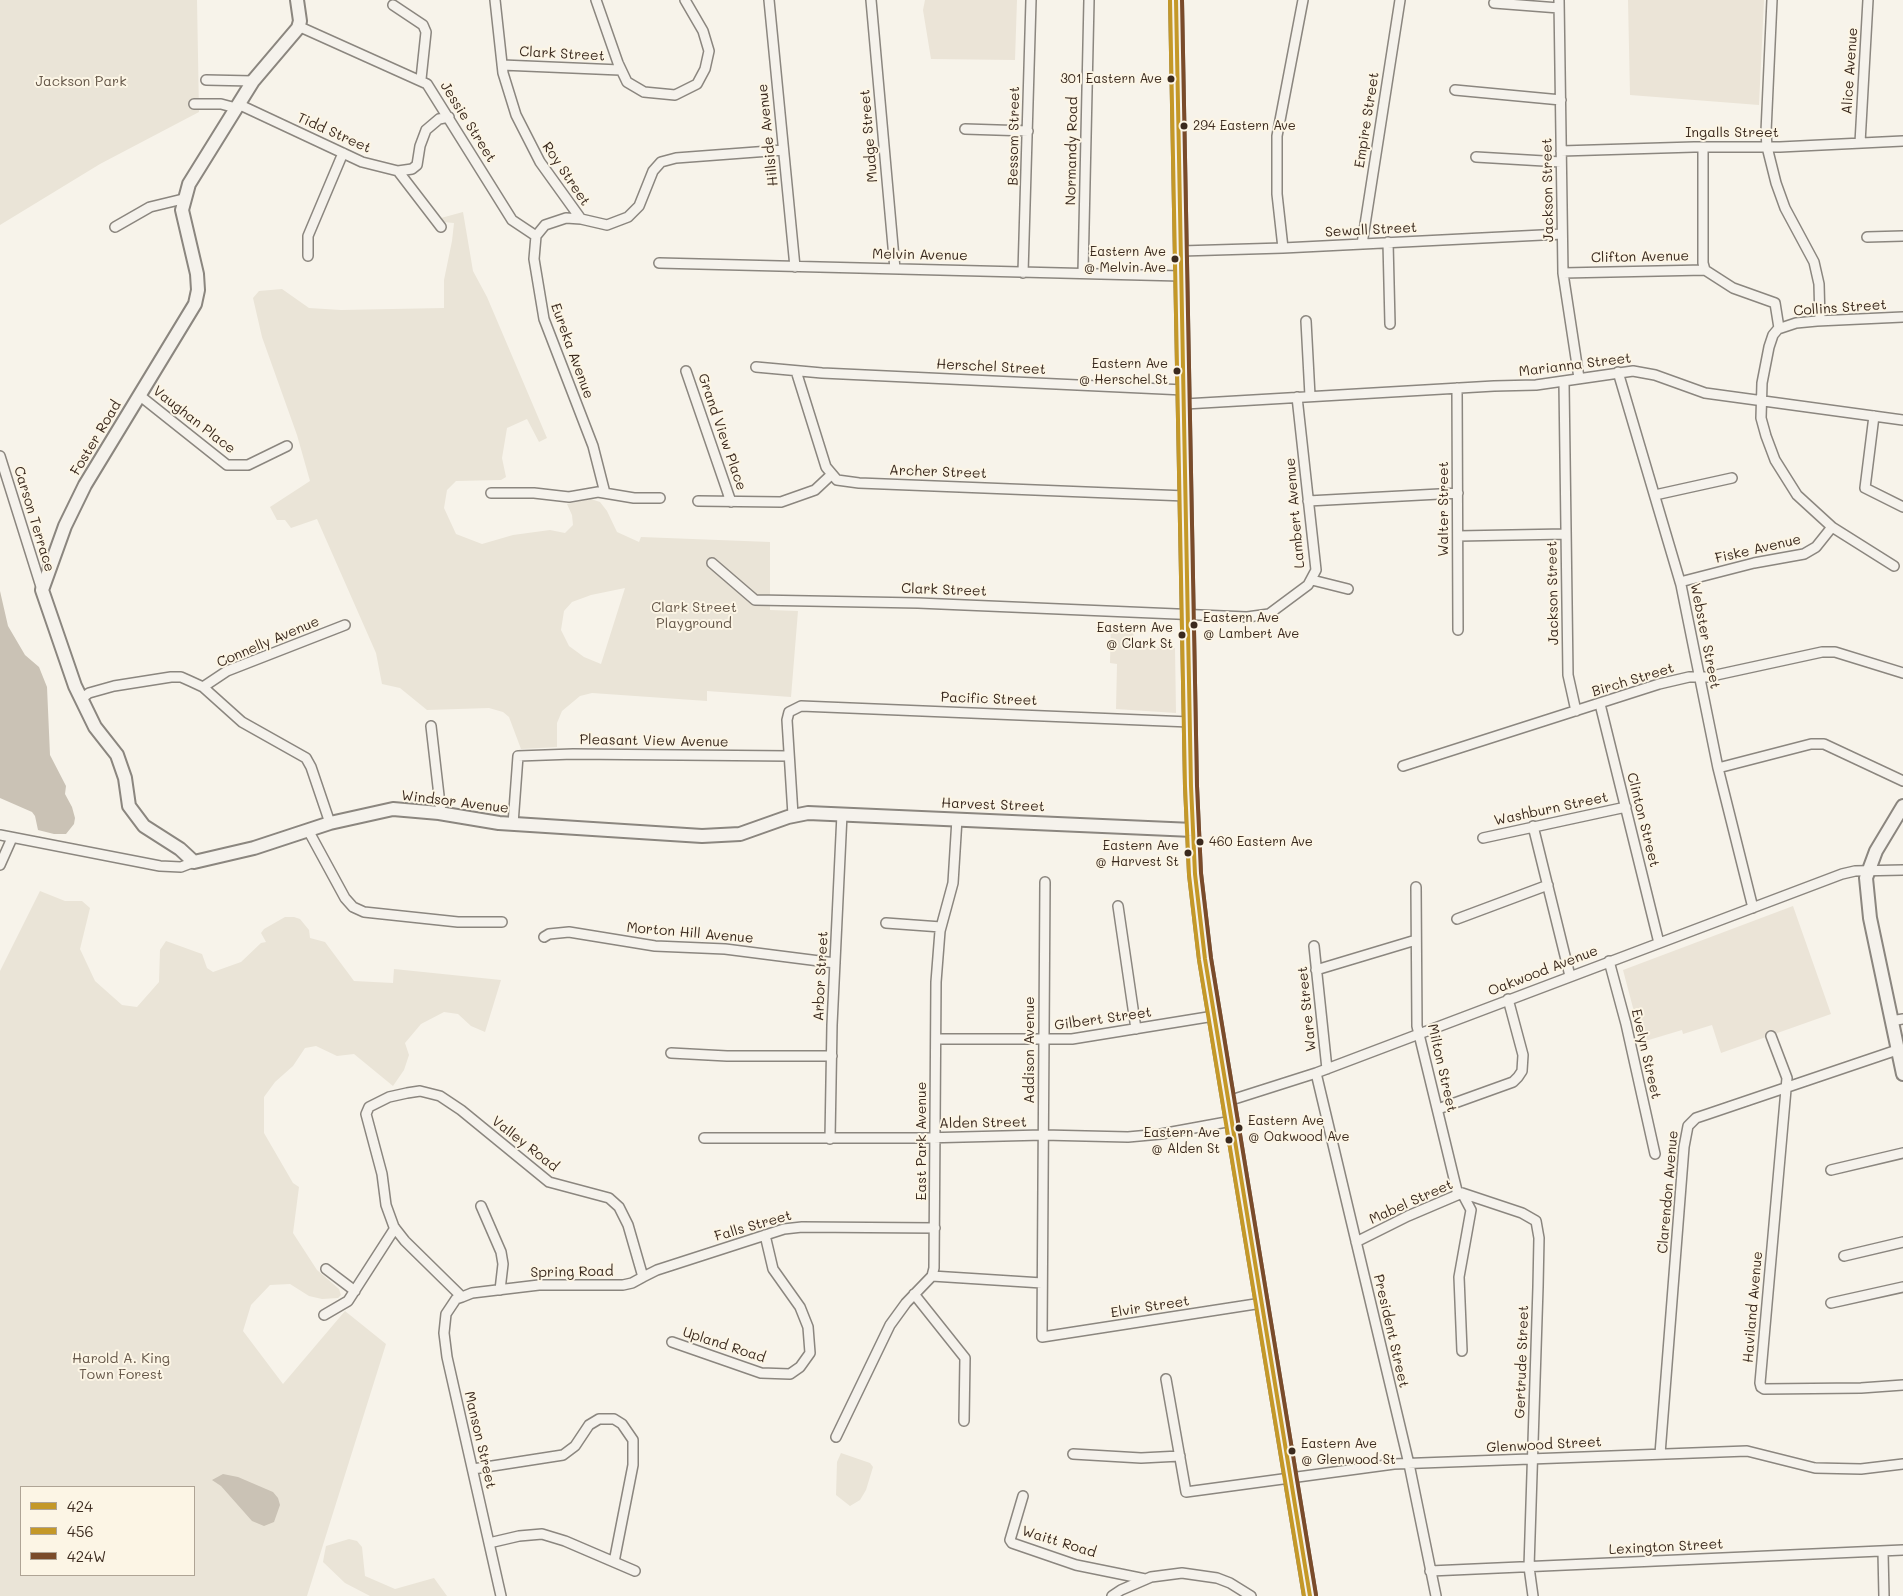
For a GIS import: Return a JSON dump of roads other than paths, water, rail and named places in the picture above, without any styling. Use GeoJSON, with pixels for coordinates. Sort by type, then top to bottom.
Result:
{"type":"FeatureCollection","features":[{"type":"Feature","properties":{"kind":"street"},"geometry":{"type":"LineString","coordinates":[[297,0],[298,26]]}},
{"type":"Feature","properties":{"kind":"street","name":"Roy Street"},"geometry":{"type":"LineString","coordinates":[[495,0],[506,87],[523,131],[558,190],[580,219],[607,224],[628,217],[639,206],[653,171],[661,162],[676,158],[783,150]]}},
{"type":"Feature","properties":{"kind":"street"},"geometry":{"type":"LineString","coordinates":[[596,0],[620,70],[631,85],[644,92],[676,95],[697,84],[705,69],[709,51],[703,31],[685,0]]}},
{"type":"Feature","properties":{"kind":"street","name":"Hillside Avenue"},"geometry":{"type":"LineString","coordinates":[[769,0],[796,267]]}},
{"type":"Feature","properties":{"kind":"street","name":"Mudge Street"},"geometry":{"type":"LineString","coordinates":[[870,0],[895,269]]}},
{"type":"Feature","properties":{"kind":"street","name":"Bessom Street"},"geometry":{"type":"LineString","coordinates":[[1023,273],[1031,0]]}},
{"type":"Feature","properties":{"kind":"street","name":"Normandy Road"},"geometry":{"type":"LineString","coordinates":[[1083,272],[1090,0]]}},
{"type":"Feature","properties":{"kind":"street"},"geometry":{"type":"LineString","coordinates":[[1176,0],[1190,722],[1193,830],[1199,916],[1310,1596]]}},
{"type":"Feature","properties":{"kind":"street"},"geometry":{"type":"LineString","coordinates":[[1283,248],[1277,194],[1277,136],[1303,0]]}},
{"type":"Feature","properties":{"kind":"street","name":"Empire Street"},"geometry":{"type":"LineString","coordinates":[[1362,244],[1400,0]]}},
{"type":"Feature","properties":{"kind":"street"},"geometry":{"type":"LineString","coordinates":[[1772,0],[1766,124],[1767,147],[1776,183],[1785,208],[1814,262],[1819,284],[1820,321]]}},
{"type":"Feature","properties":{"kind":"street","name":"Alice Avenue"},"geometry":{"type":"LineString","coordinates":[[1860,143],[1868,0]]}},
{"type":"Feature","properties":{"kind":"street"},"geometry":{"type":"LineString","coordinates":[[1494,3],[1559,4]]}},
{"type":"Feature","properties":{"kind":"street","name":"Jackson Street"},"geometry":{"type":"LineString","coordinates":[[1559,4],[1563,273],[1578,378]]}},
{"type":"Feature","properties":{"kind":"street"},"geometry":{"type":"LineString","coordinates":[[393,5],[423,25],[426,32],[421,80]]}},
{"type":"Feature","properties":{"kind":"street","name":"Jessie Street"},"geometry":{"type":"LineString","coordinates":[[298,26],[421,80],[432,90],[449,116],[512,220],[536,236]]}},
{"type":"Feature","properties":{"kind":"street","name":"Foster Road"},"geometry":{"type":"LineString","coordinates":[[42,590],[65,526],[78,499],[190,311],[197,296],[197,274],[183,220],[183,199],[189,184],[253,81],[283,48],[298,26]]}},
{"type":"Feature","properties":{"kind":"street","name":"Clark Street"},"geometry":{"type":"LineString","coordinates":[[502,65],[620,70]]}},
{"type":"Feature","properties":{"kind":"street"},"geometry":{"type":"LineString","coordinates":[[206,80],[253,81]]}},
{"type":"Feature","properties":{"kind":"street"},"geometry":{"type":"LineString","coordinates":[[1456,90],[1561,100]]}},
{"type":"Feature","properties":{"kind":"street","name":"Tidd Street"},"geometry":{"type":"LineString","coordinates":[[194,104],[237,106],[362,162],[398,171]]}},
{"type":"Feature","properties":{"kind":"street"},"geometry":{"type":"LineString","coordinates":[[441,227],[398,171],[412,169],[417,165],[420,146],[426,130],[439,119],[449,116]]}},
{"type":"Feature","properties":{"kind":"street"},"geometry":{"type":"LineString","coordinates":[[965,129],[1028,131]]}},
{"type":"Feature","properties":{"kind":"street","name":"Ingalls Street"},"geometry":{"type":"LineString","coordinates":[[1561,151],[1767,147],[1903,141]]}},
{"type":"Feature","properties":{"kind":"street"},"geometry":{"type":"LineString","coordinates":[[1703,147],[1703,263],[1705,270]]}},
{"type":"Feature","properties":{"kind":"street"},"geometry":{"type":"LineString","coordinates":[[308,256],[308,236],[343,153]]}},
{"type":"Feature","properties":{"kind":"street"},"geometry":{"type":"LineString","coordinates":[[1476,157],[1562,162]]}},
{"type":"Feature","properties":{"kind":"street"},"geometry":{"type":"LineString","coordinates":[[115,227],[150,207],[183,199]]}},
{"type":"Feature","properties":{"kind":"street"},"geometry":{"type":"LineString","coordinates":[[536,236],[545,225],[554,221],[566,218],[580,219]]}},
{"type":"Feature","properties":{"kind":"street","name":"Sewall Street"},"geometry":{"type":"LineString","coordinates":[[1181,251],[1283,248],[1562,234]]}},
{"type":"Feature","properties":{"kind":"street","name":"Eureka Avenue"},"geometry":{"type":"LineString","coordinates":[[536,236],[535,266],[544,319],[593,446],[605,493]]}},
{"type":"Feature","properties":{"kind":"street"},"geometry":{"type":"LineString","coordinates":[[1867,237],[1903,236]]}},
{"type":"Feature","properties":{"kind":"street"},"geometry":{"type":"LineString","coordinates":[[1388,242],[1390,324]]}},
{"type":"Feature","properties":{"kind":"street","name":"Melvin Avenue"},"geometry":{"type":"LineString","coordinates":[[659,263],[1023,273],[1083,272],[1182,276]]}},
{"type":"Feature","properties":{"kind":"street","name":"Clifton Avenue"},"geometry":{"type":"LineString","coordinates":[[1563,273],[1705,270],[1733,288],[1775,303],[1779,328]]}},
{"type":"Feature","properties":{"kind":"street","name":"Collins Street"},"geometry":{"type":"LineString","coordinates":[[1779,328],[1796,323],[1903,317]]}},
{"type":"Feature","properties":{"kind":"street"},"geometry":{"type":"LineString","coordinates":[[1306,321],[1310,396]]}},
{"type":"Feature","properties":{"kind":"street"},"geometry":{"type":"LineString","coordinates":[[1779,328],[1773,336],[1769,347],[1760,401],[1766,436],[1778,467],[1797,496],[1832,527],[1894,566]]}},
{"type":"Feature","properties":{"kind":"street","name":"Herschel Street"},"geometry":{"type":"LineString","coordinates":[[756,367],[796,371],[1184,390]]}},
{"type":"Feature","properties":{"kind":"street","name":"Grand View Place"},"geometry":{"type":"LineString","coordinates":[[686,371],[731,502]]}},
{"type":"Feature","properties":{"kind":"street"},"geometry":{"type":"LineString","coordinates":[[698,501],[781,502],[815,490],[831,475],[825,464],[796,371]]}},
{"type":"Feature","properties":{"kind":"street","name":"Marianna Street"},"geometry":{"type":"LineString","coordinates":[[1184,404],[1564,383],[1578,378],[1618,372],[1644,372],[1694,390],[1760,401],[1903,420]]}},
{"type":"Feature","properties":{"kind":"street","name":"Webster Street"},"geometry":{"type":"LineString","coordinates":[[1618,372],[1680,582],[1718,768],[1753,908]]}},
{"type":"Feature","properties":{"kind":"street","name":"Jackson Street"},"geometry":{"type":"LineString","coordinates":[[1564,383],[1568,675],[1576,712]]}},
{"type":"Feature","properties":{"kind":"street","name":"Walter Street"},"geometry":{"type":"LineString","coordinates":[[1457,388],[1458,630]]}},
{"type":"Feature","properties":{"kind":"street","name":"Vaughan Place"},"geometry":{"type":"LineString","coordinates":[[139,396],[227,465],[248,465],[287,446]]}},
{"type":"Feature","properties":{"kind":"street","name":"Lambert Avenue"},"geometry":{"type":"LineString","coordinates":[[1188,614],[1263,616],[1279,609],[1312,580],[1316,570],[1298,397]]}},
{"type":"Feature","properties":{"kind":"street"},"geometry":{"type":"LineString","coordinates":[[1874,416],[1865,488],[1903,506]]}},
{"type":"Feature","properties":{"kind":"street","name":"Carson Terrace"},"geometry":{"type":"LineString","coordinates":[[0,456],[42,590]]}},
{"type":"Feature","properties":{"kind":"street","name":"Archer Street"},"geometry":{"type":"LineString","coordinates":[[831,475],[837,480],[847,482],[1186,496]]}},
{"type":"Feature","properties":{"kind":"street"},"geometry":{"type":"LineString","coordinates":[[1654,495],[1732,478]]}},
{"type":"Feature","properties":{"kind":"street"},"geometry":{"type":"LineString","coordinates":[[491,493],[534,493],[568,498],[605,493],[634,498],[660,498]]}},
{"type":"Feature","properties":{"kind":"street"},"geometry":{"type":"LineString","coordinates":[[1308,501],[1458,493]]}},
{"type":"Feature","properties":{"kind":"street","name":"Fiske Avenue"},"geometry":{"type":"LineString","coordinates":[[1680,582],[1754,563],[1804,554],[1816,547],[1832,527]]}},
{"type":"Feature","properties":{"kind":"street"},"geometry":{"type":"LineString","coordinates":[[1458,536],[1566,534]]}},
{"type":"Feature","properties":{"kind":"street","name":"Clark Street"},"geometry":{"type":"LineString","coordinates":[[712,563],[755,600],[918,602],[1188,614]]}},
{"type":"Feature","properties":{"kind":"street"},"geometry":{"type":"LineString","coordinates":[[1312,580],[1348,589]]}},
{"type":"Feature","properties":{"kind":"street"},"geometry":{"type":"LineString","coordinates":[[42,590],[81,699],[95,727],[117,754],[125,778],[129,806],[136,818],[158,837],[180,849],[194,862]]}},
{"type":"Feature","properties":{"kind":"street","name":"Connelly Avenue"},"geometry":{"type":"LineString","coordinates":[[204,687],[227,672],[345,625]]}},
{"type":"Feature","properties":{"kind":"street","name":"Birch Street"},"geometry":{"type":"LineString","coordinates":[[1403,766],[1659,684],[1707,677],[1822,652],[1835,652],[1903,673]]}},
{"type":"Feature","properties":{"kind":"street"},"geometry":{"type":"LineString","coordinates":[[81,699],[101,689],[171,676],[181,677],[204,687],[242,722],[306,758],[311,767],[330,823]]}},
{"type":"Feature","properties":{"kind":"street","name":"Clinton Street"},"geometry":{"type":"LineString","coordinates":[[1600,704],[1659,943]]}},
{"type":"Feature","properties":{"kind":"street","name":"Pacific Street"},"geometry":{"type":"LineString","coordinates":[[789,756],[787,720],[789,712],[801,706],[1190,722]]}},
{"type":"Feature","properties":{"kind":"street"},"geometry":{"type":"LineString","coordinates":[[431,726],[441,814]]}},
{"type":"Feature","properties":{"kind":"street"},"geometry":{"type":"LineString","coordinates":[[1718,768],[1811,744],[1824,744],[1903,781]]}},
{"type":"Feature","properties":{"kind":"street","name":"Pleasant View Avenue"},"geometry":{"type":"LineString","coordinates":[[513,824],[518,756],[573,754],[789,756]]}},
{"type":"Feature","properties":{"kind":"street"},"geometry":{"type":"LineString","coordinates":[[789,756],[793,815]]}},
{"type":"Feature","properties":{"kind":"street"},"geometry":{"type":"LineString","coordinates":[[1903,806],[1887,832],[1868,870],[1866,878],[1870,918],[1897,1020],[1897,1050],[1903,1074]]}},
{"type":"Feature","properties":{"kind":"street","name":"Washburn Street"},"geometry":{"type":"LineString","coordinates":[[1483,838],[1626,807]]}},
{"type":"Feature","properties":{"kind":"street","name":"Windsor Avenue"},"geometry":{"type":"LineString","coordinates":[[0,835],[160,866],[181,867],[194,862],[254,848],[330,823],[383,810],[418,810],[464,819],[513,824],[702,836],[729,836],[749,832],[793,815]]}},
{"type":"Feature","properties":{"kind":"street","name":"Harvest Street"},"geometry":{"type":"LineString","coordinates":[[793,815],[808,813],[842,814],[1193,830]]}},
{"type":"Feature","properties":{"kind":"street","name":"Arbor Street"},"geometry":{"type":"LineString","coordinates":[[830,1139],[842,814]]}},
{"type":"Feature","properties":{"kind":"street","name":"East Park Avenue"},"geometry":{"type":"LineString","coordinates":[[932,1276],[935,1228],[936,982],[941,927],[954,883],[957,819]]}},
{"type":"Feature","properties":{"kind":"street"},"geometry":{"type":"LineString","coordinates":[[1533,826],[1570,976]]}},
{"type":"Feature","properties":{"kind":"street"},"geometry":{"type":"LineString","coordinates":[[308,830],[345,898],[358,909],[458,922],[488,924],[502,922]]}},
{"type":"Feature","properties":{"kind":"street"},"geometry":{"type":"LineString","coordinates":[[0,865],[12,838]]}},
{"type":"Feature","properties":{"kind":"street","name":"Oakwood Avenue"},"geometry":{"type":"LineString","coordinates":[[1228,1101],[1316,1073],[1842,874],[1868,870],[1903,870]]}},
{"type":"Feature","properties":{"kind":"street","name":"Addison Avenue"},"geometry":{"type":"LineString","coordinates":[[1042,1337],[1045,882]]}},
{"type":"Feature","properties":{"kind":"street"},"geometry":{"type":"LineString","coordinates":[[1457,919],[1548,885]]}},
{"type":"Feature","properties":{"kind":"street","name":"Milton Street"},"geometry":{"type":"LineString","coordinates":[[1416,887],[1419,1033],[1460,1194],[1471,1210],[1459,1277],[1462,1350]]}},
{"type":"Feature","properties":{"kind":"street"},"geometry":{"type":"LineString","coordinates":[[1118,906],[1136,1029]]}},
{"type":"Feature","properties":{"kind":"street"},"geometry":{"type":"LineString","coordinates":[[886,923],[941,927]]}},
{"type":"Feature","properties":{"kind":"street","name":"Morton Hill Avenue"},"geometry":{"type":"LineString","coordinates":[[544,938],[550,934],[569,932],[655,946],[725,949],[835,963]]}},
{"type":"Feature","properties":{"kind":"street"},"geometry":{"type":"LineString","coordinates":[[1316,970],[1416,940]]}},
{"type":"Feature","properties":{"kind":"street","name":"Ware Street"},"geometry":{"type":"LineString","coordinates":[[1314,946],[1327,1068]]}},
{"type":"Feature","properties":{"kind":"street","name":"Evelyn Street"},"geometry":{"type":"LineString","coordinates":[[1609,961],[1626,1024],[1655,1154]]}},
{"type":"Feature","properties":{"kind":"street"},"geometry":{"type":"LineString","coordinates":[[1438,1109],[1513,1082],[1522,1071],[1520,1038],[1508,999]]}},
{"type":"Feature","properties":{"kind":"street","name":"Gilbert Street"},"geometry":{"type":"LineString","coordinates":[[936,1039],[1043,1040],[1098,1036],[1214,1016]]}},
{"type":"Feature","properties":{"kind":"street"},"geometry":{"type":"LineString","coordinates":[[1771,1036],[1787,1078],[1785,1087]]}},
{"type":"Feature","properties":{"kind":"street","name":"Clarendon Avenue"},"geometry":{"type":"LineString","coordinates":[[1660,1454],[1688,1126],[1696,1118],[1897,1050]]}},
{"type":"Feature","properties":{"kind":"street"},"geometry":{"type":"LineString","coordinates":[[671,1053],[832,1056]]}},
{"type":"Feature","properties":{"kind":"street","name":"President Street"},"geometry":{"type":"LineString","coordinates":[[1316,1073],[1409,1464],[1436,1596]]}},
{"type":"Feature","properties":{"kind":"street","name":"Haviland Avenue"},"geometry":{"type":"LineString","coordinates":[[1785,1087],[1760,1383],[1764,1389],[1851,1388],[1903,1385]]}},
{"type":"Feature","properties":{"kind":"street","name":"Valley Road"},"geometry":{"type":"LineString","coordinates":[[395,1228],[386,1205],[382,1174],[366,1114],[369,1107],[389,1097],[420,1091],[440,1096],[460,1110],[549,1182],[602,1195],[614,1202],[628,1225],[643,1277]]}},
{"type":"Feature","properties":{"kind":"street","name":"Alden Street"},"geometry":{"type":"LineString","coordinates":[[704,1138],[830,1139],[1139,1136],[1232,1121]]}},
{"type":"Feature","properties":{"kind":"street"},"geometry":{"type":"LineString","coordinates":[[1830,1170],[1903,1153]]}},
{"type":"Feature","properties":{"kind":"street","name":"Mabel Street"},"geometry":{"type":"LineString","coordinates":[[1356,1242],[1460,1194],[1522,1212],[1534,1220]]}},
{"type":"Feature","properties":{"kind":"street"},"geometry":{"type":"LineString","coordinates":[[481,1206],[501,1252],[503,1264],[500,1290]]}},
{"type":"Feature","properties":{"kind":"street","name":"Gertrude Street"},"geometry":{"type":"LineString","coordinates":[[1533,1596],[1529,1567],[1539,1238],[1534,1220]]}},
{"type":"Feature","properties":{"kind":"street","name":"Falls Street"},"geometry":{"type":"LineString","coordinates":[[643,1277],[657,1270],[784,1229],[802,1227],[935,1228]]}},
{"type":"Feature","properties":{"kind":"street"},"geometry":{"type":"LineString","coordinates":[[324,1316],[348,1301],[395,1228],[416,1252],[462,1296]]}},
{"type":"Feature","properties":{"kind":"street","name":"Upland Road"},"geometry":{"type":"LineString","coordinates":[[672,1342],[761,1373],[790,1374],[800,1367],[810,1353],[808,1327],[800,1307],[772,1268],[765,1235]]}},
{"type":"Feature","properties":{"kind":"street"},"geometry":{"type":"LineString","coordinates":[[1844,1256],[1903,1242]]}},
{"type":"Feature","properties":{"kind":"street"},"geometry":{"type":"LineString","coordinates":[[326,1269],[355,1291]]}},
{"type":"Feature","properties":{"kind":"street"},"geometry":{"type":"LineString","coordinates":[[836,1437],[890,1325],[914,1294],[932,1276],[1042,1283]]}},
{"type":"Feature","properties":{"kind":"street","name":"Spring Road"},"geometry":{"type":"LineString","coordinates":[[462,1296],[472,1293],[568,1283],[623,1285],[643,1277]]}},
{"type":"Feature","properties":{"kind":"street"},"geometry":{"type":"LineString","coordinates":[[1831,1303],[1903,1287]]}},
{"type":"Feature","properties":{"kind":"street"},"geometry":{"type":"LineString","coordinates":[[914,1294],[965,1358],[964,1421]]}},
{"type":"Feature","properties":{"kind":"street","name":"Manson Street"},"geometry":{"type":"LineString","coordinates":[[462,1296],[456,1299],[446,1314],[444,1334],[449,1369],[501,1596]]}},
{"type":"Feature","properties":{"kind":"street","name":"Elvir Street"},"geometry":{"type":"LineString","coordinates":[[1042,1337],[1262,1303]]}},
{"type":"Feature","properties":{"kind":"street"},"geometry":{"type":"LineString","coordinates":[[1074,1454],[1141,1458],[1180,1456],[1166,1379]]}},
{"type":"Feature","properties":{"kind":"street"},"geometry":{"type":"LineString","coordinates":[[473,1469],[563,1455],[575,1446],[589,1425],[599,1419],[614,1419],[629,1430],[633,1440],[633,1465],[614,1562]]}},
{"type":"Feature","properties":{"kind":"street","name":"Glenwood Street"},"geometry":{"type":"LineString","coordinates":[[1180,1456],[1186,1492],[1394,1464],[1747,1451],[1807,1467],[1840,1470],[1870,1469],[1903,1464]]}},
{"type":"Feature","properties":{"kind":"street","name":"Waitt Road"},"geometry":{"type":"LineString","coordinates":[[1024,1496],[1010,1540],[1012,1543],[1076,1565],[1145,1580]]}},
{"type":"Feature","properties":{"kind":"street"},"geometry":{"type":"LineString","coordinates":[[489,1543],[525,1535],[542,1534],[565,1541],[635,1571]]}},
{"type":"Feature","properties":{"kind":"street","name":"Lexington Street"},"geometry":{"type":"LineString","coordinates":[[1430,1571],[1903,1550]]}},
{"type":"Feature","properties":{"kind":"street"},"geometry":{"type":"LineString","coordinates":[[1883,1552],[1884,1596]]}},
{"type":"Feature","properties":{"kind":"street"},"geometry":{"type":"LineString","coordinates":[[1112,1596],[1145,1580],[1182,1573],[1217,1578],[1230,1583],[1250,1596]]}},
{"type":"Feature","properties":{"kind":"place","name":"301 Eastern Ave"},"geometry":{"type":"Point","coordinates":[1171,79]}},
{"type":"Feature","properties":{"kind":"place","name":"294 Eastern Ave"},"geometry":{"type":"Point","coordinates":[1184,126]}},
{"type":"Feature","properties":{"kind":"place","name":"Eastern Ave @ Melvin Ave"},"geometry":{"type":"Point","coordinates":[1175,259]}},
{"type":"Feature","properties":{"kind":"place","name":"Eastern Ave @ Herschel St"},"geometry":{"type":"Point","coordinates":[1177,371]}},
{"type":"Feature","properties":{"kind":"place","name":"Eastern Ave @ Lambert Ave"},"geometry":{"type":"Point","coordinates":[1194,625]}},
{"type":"Feature","properties":{"kind":"place","name":"Eastern Ave @ Clark St"},"geometry":{"type":"Point","coordinates":[1182,635]}},
{"type":"Feature","properties":{"kind":"place","name":"460 Eastern Ave"},"geometry":{"type":"Point","coordinates":[1200,842]}},
{"type":"Feature","properties":{"kind":"place","name":"Eastern Ave @ Harvest St"},"geometry":{"type":"Point","coordinates":[1188,853]}},
{"type":"Feature","properties":{"kind":"place","name":"Eastern Ave @ Oakwood Ave"},"geometry":{"type":"Point","coordinates":[1239,1128]}},
{"type":"Feature","properties":{"kind":"place","name":"Eastern Ave @ Alden St"},"geometry":{"type":"Point","coordinates":[1229,1140]}},
{"type":"Feature","properties":{"kind":"place","name":"Eastern Ave @ Glenwood St"},"geometry":{"type":"Point","coordinates":[1292,1451]}},
{"type":"Feature","properties":{"kind":"park label","name":"Jackson Park"},"geometry":{"type":"Point","coordinates":[81,82]}},
{"type":"Feature","properties":{"kind":"park label","name":"Clark Street Playground"},"geometry":{"type":"Point","coordinates":[694,616]}},
{"type":"Feature","properties":{"kind":"park label","name":"Harold A. King Town Forest"},"geometry":{"type":"Point","coordinates":[121,1368]}}]}
